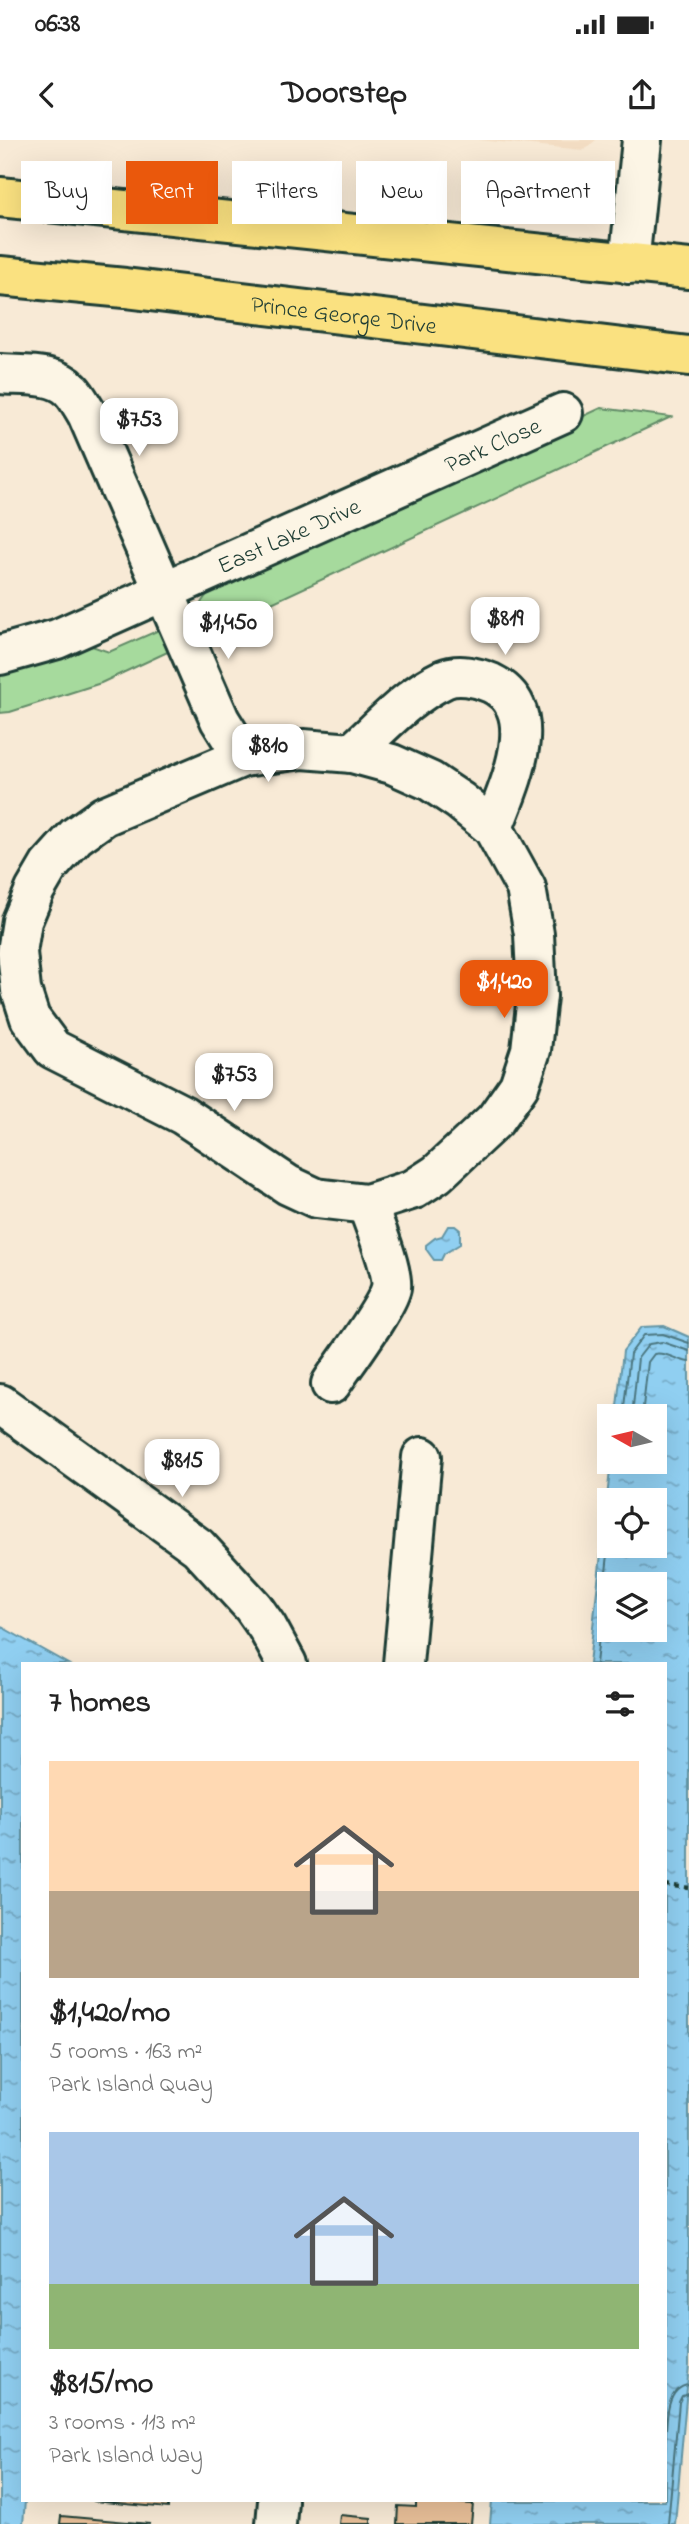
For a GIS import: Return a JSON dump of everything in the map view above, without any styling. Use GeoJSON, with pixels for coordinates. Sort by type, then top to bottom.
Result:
{"type":"FeatureCollection","features":[{"type":"Feature","properties":{"kind":"main road"},"geometry":{"type":"LineString","coordinates":[[0,197],[689,269]]}},
{"type":"Feature","properties":{"kind":"main road","name":"Prince George Drive"},"geometry":{"type":"LineString","coordinates":[[0,276],[138,289],[689,356]]}},
{"type":"Feature","properties":{"kind":"street"},"geometry":{"type":"LineString","coordinates":[[629,264],[642,140]]}},
{"type":"Feature","properties":{"kind":"street"},"geometry":{"type":"LineString","coordinates":[[0,374],[54,379],[70,388],[75,395],[166,590],[220,720],[243,757]]}},
{"type":"Feature","properties":{"kind":"street","name":"Park Close"},"geometry":{"type":"LineString","coordinates":[[421,475],[563,413]]}},
{"type":"Feature","properties":{"kind":"street","name":"East Lake Drive"},"geometry":{"type":"LineString","coordinates":[[0,655],[57,639],[421,475]]}},
{"type":"Feature","properties":{"kind":"street"},"geometry":{"type":"LineString","coordinates":[[352,753],[411,700],[448,678],[478,678],[495,685],[516,708],[522,729],[518,755],[493,828]]}},
{"type":"Feature","properties":{"kind":"street"},"geometry":{"type":"LineString","coordinates":[[303,749],[352,753],[392,764],[430,781],[493,828],[526,888],[534,934],[537,996],[531,1050],[519,1086],[495,1120],[438,1174],[414,1189],[367,1204],[316,1198],[288,1185],[183,1115],[53,1049],[30,1018],[21,990],[17,952],[22,921],[49,866],[76,836],[104,816],[243,757],[303,749]]}},
{"type":"Feature","properties":{"kind":"street"},"geometry":{"type":"LineString","coordinates":[[331,1384],[383,1306],[391,1287],[391,1273],[367,1204]]}},
{"type":"Feature","properties":{"kind":"street"},"geometry":{"type":"LineString","coordinates":[[0,1404],[198,1547],[253,1607],[286,1662]]}},
{"type":"Feature","properties":{"kind":"street"},"geometry":{"type":"LineString","coordinates":[[403,1662],[422,1457]]}},
{"type":"Feature","properties":{"kind":"street"},"geometry":{"type":"LineString","coordinates":[[276,2524],[278,2502]]}},
{"type":"Feature","properties":{"kind":"path"},"geometry":{"type":"LineString","coordinates":[[667,1885],[689,1888]]}},
{"type":"Feature","properties":{"kind":"shaded area"},"geometry":{"type":"Polygon","coordinates":[[[479,140],[596,140],[584,150],[479,140]]]}},
{"type":"Feature","properties":{"kind":"green space"},"geometry":{"type":"Polygon","coordinates":[[[601,408],[671,417],[205,634],[199,619],[199,607],[218,585],[601,408]]]}},
{"type":"Feature","properties":{"kind":"green space"},"geometry":{"type":"Polygon","coordinates":[[[159,630],[164,631],[174,649],[101,683],[0,713],[0,675],[92,646],[109,652],[159,630]]]}},
{"type":"Feature","properties":{"kind":"water"},"geometry":{"type":"Polygon","coordinates":[[[448,1226],[455,1226],[460,1230],[460,1244],[444,1254],[441,1260],[434,1260],[426,1245],[442,1236],[448,1226]]]}},
{"type":"Feature","properties":{"kind":"water"},"geometry":{"type":"Polygon","coordinates":[[[664,1326],[689,1337],[689,2365],[675,2524],[490,2524],[492,2502],[667,2502],[667,1662],[589,1662],[597,1590],[597,1642],[667,1642],[667,1572],[599,1572],[600,1558],[667,1558],[667,1488],[608,1488],[610,1474],[667,1474],[667,1404],[617,1404],[623,1351],[642,1327],[664,1326]]]}},
{"type":"Feature","properties":{"kind":"water"},"geometry":{"type":"Polygon","coordinates":[[[0,1626],[64,1662],[21,1662],[21,2502],[25,2502],[23,2524],[0,2524],[0,1626]]]}},
{"type":"Feature","properties":{"kind":"building"},"geometry":{"type":"Polygon","coordinates":[[[104,2502],[168,2502],[168,2508],[104,2502]]]}},
{"type":"Feature","properties":{"kind":"building"},"geometry":{"type":"Polygon","coordinates":[[[416,2502],[473,2504],[471,2524],[397,2524],[398,2506],[416,2507],[416,2502]]]}},
{"type":"Feature","properties":{"kind":"building"},"geometry":{"type":"Polygon","coordinates":[[[340,2515],[371,2518],[371,2524],[339,2524],[340,2515]]]}},
{"type":"Feature","properties":{"kind":"building"},"geometry":{"type":"Polygon","coordinates":[[[61,2516],[150,2524],[60,2524],[61,2516]]]}}]}
